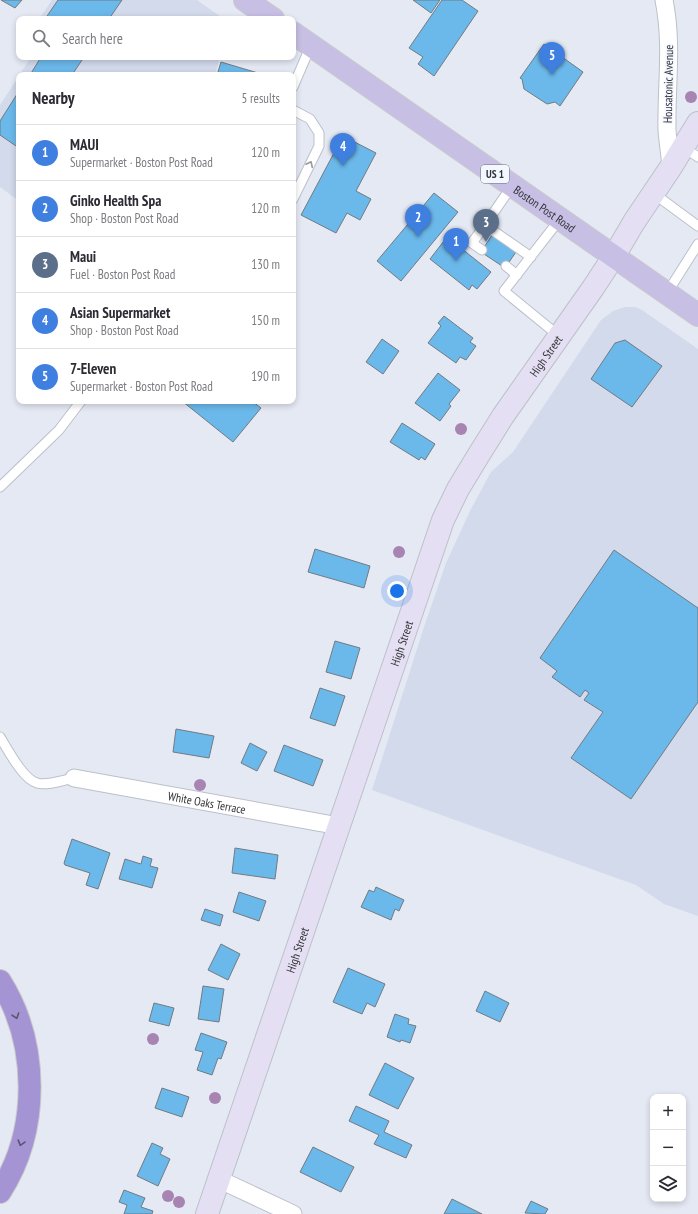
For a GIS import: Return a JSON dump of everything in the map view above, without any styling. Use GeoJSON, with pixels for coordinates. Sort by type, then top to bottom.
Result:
{"type":"FeatureCollection","features":[{"type":"Feature","properties":{"kind":"highway"},"geometry":{"type":"LineString","coordinates":[[0,981],[14,1008],[22,1033],[27,1056],[30,1083],[29,1107],[23,1137],[12,1170],[0,1192]]}},
{"type":"Feature","properties":{"kind":"main road"},"geometry":{"type":"LineString","coordinates":[[245,0],[269,16]]}},
{"type":"Feature","properties":{"kind":"main road","name":"Boston Post Road"},"geometry":{"type":"LineString","coordinates":[[296,35],[698,315]]}},
{"type":"Feature","properties":{"kind":"main road","name":"High Street"},"geometry":{"type":"LineString","coordinates":[[207,1214],[443,520],[458,489],[503,416],[614,256],[652,193],[671,167],[690,152],[698,123]]}},
{"type":"Feature","properties":{"kind":"street","name":"Housatonic Avenue"},"geometry":{"type":"LineString","coordinates":[[664,0],[668,36],[669,63],[667,130],[671,167]]}},
{"type":"Feature","properties":{"kind":"street","name":"White Oaks Terrace"},"geometry":{"type":"LineString","coordinates":[[74,778],[339,826]]}},
{"type":"Feature","properties":{"kind":"street"},"geometry":{"type":"LineString","coordinates":[[218,1179],[293,1214]]}},
{"type":"Feature","properties":{"kind":"lane"},"geometry":{"type":"LineString","coordinates":[[296,80],[311,45]]}},
{"type":"Feature","properties":{"kind":"lane"},"geometry":{"type":"LineString","coordinates":[[296,112],[310,119],[319,133],[319,146],[296,193]]}},
{"type":"Feature","properties":{"kind":"lane"},"geometry":{"type":"LineString","coordinates":[[482,250],[472,243],[512,186]]}},
{"type":"Feature","properties":{"kind":"lane"},"geometry":{"type":"LineString","coordinates":[[652,193],[698,226]]}},
{"type":"Feature","properties":{"kind":"lane"},"geometry":{"type":"LineString","coordinates":[[559,336],[504,291],[560,219]]}},
{"type":"Feature","properties":{"kind":"lane"},"geometry":{"type":"LineString","coordinates":[[485,225],[531,257]]}},
{"type":"Feature","properties":{"kind":"lane"},"geometry":{"type":"LineString","coordinates":[[667,293],[698,244]]}},
{"type":"Feature","properties":{"kind":"lane"},"geometry":{"type":"LineString","coordinates":[[506,266],[517,275]]}},
{"type":"Feature","properties":{"kind":"lane"},"geometry":{"type":"LineString","coordinates":[[0,487],[59,430],[79,404]]}},
{"type":"Feature","properties":{"kind":"lane"},"geometry":{"type":"LineString","coordinates":[[0,737],[15,761],[30,779],[38,783],[54,783],[74,778]]}},
{"type":"Feature","properties":{"kind":"shaded area"},"geometry":{"type":"Polygon","coordinates":[[[52,0],[197,0],[220,16],[41,16],[52,0]]]}},
{"type":"Feature","properties":{"kind":"shaded area"},"geometry":{"type":"Polygon","coordinates":[[[29,60],[219,60],[216,72],[21,72],[29,60]]]}},
{"type":"Feature","properties":{"kind":"shaded area"},"geometry":{"type":"Polygon","coordinates":[[[16,81],[16,199],[0,187],[0,105],[16,81]]]}},
{"type":"Feature","properties":{"kind":"shaded area"},"geometry":{"type":"Polygon","coordinates":[[[625,307],[635,307],[642,310],[698,349],[698,916],[664,904],[636,885],[372,790],[446,563],[471,509],[491,472],[513,452],[601,320],[613,311],[625,307]]]}},
{"type":"Feature","properties":{"kind":"building"},"geometry":{"type":"Polygon","coordinates":[[[1,0],[22,0],[15,8],[1,0]]]}},
{"type":"Feature","properties":{"kind":"building"},"geometry":{"type":"Polygon","coordinates":[[[58,0],[122,0],[111,16],[47,16],[58,0]]]}},
{"type":"Feature","properties":{"kind":"building"},"geometry":{"type":"Polygon","coordinates":[[[413,0],[440,0],[431,13],[413,0]]]}},
{"type":"Feature","properties":{"kind":"building"},"geometry":{"type":"Polygon","coordinates":[[[442,0],[462,0],[478,11],[434,76],[418,64],[423,57],[409,48],[442,0]]]}},
{"type":"Feature","properties":{"kind":"building"},"geometry":{"type":"Polygon","coordinates":[[[544,44],[583,72],[560,106],[555,102],[547,104],[524,89],[522,79],[520,78],[544,44]]]}},
{"type":"Feature","properties":{"kind":"building"},"geometry":{"type":"Polygon","coordinates":[[[39,60],[82,60],[74,72],[32,72],[39,60]]]}},
{"type":"Feature","properties":{"kind":"building"},"geometry":{"type":"Polygon","coordinates":[[[221,62],[255,72],[218,72],[221,62]]]}},
{"type":"Feature","properties":{"kind":"building"},"geometry":{"type":"Polygon","coordinates":[[[16,96],[16,146],[0,135],[0,121],[16,96]]]}},
{"type":"Feature","properties":{"kind":"building"},"geometry":{"type":"Polygon","coordinates":[[[343,136],[376,153],[356,191],[371,199],[360,220],[347,213],[336,233],[301,215],[343,136]]]}},
{"type":"Feature","properties":{"kind":"building"},"geometry":{"type":"Polygon","coordinates":[[[434,193],[458,212],[401,281],[377,261],[434,193]]]}},
{"type":"Feature","properties":{"kind":"building"},"geometry":{"type":"Polygon","coordinates":[[[492,235],[516,252],[505,268],[481,252],[492,235]]]}},
{"type":"Feature","properties":{"kind":"building"},"geometry":{"type":"Polygon","coordinates":[[[447,237],[491,272],[477,289],[472,285],[469,290],[430,259],[447,237]]]}},
{"type":"Feature","properties":{"kind":"building"},"geometry":{"type":"Polygon","coordinates":[[[444,316],[473,338],[470,342],[476,346],[466,360],[460,357],[456,363],[428,343],[441,326],[438,323],[444,316]]]}},
{"type":"Feature","properties":{"kind":"building"},"geometry":{"type":"Polygon","coordinates":[[[382,339],[399,351],[383,374],[366,362],[382,339]]]}},
{"type":"Feature","properties":{"kind":"building"},"geometry":{"type":"Polygon","coordinates":[[[625,340],[662,366],[632,407],[591,379],[615,343],[625,340]]]}},
{"type":"Feature","properties":{"kind":"building"},"geometry":{"type":"Polygon","coordinates":[[[438,373],[460,390],[449,404],[451,406],[440,421],[415,403],[438,373]]]}},
{"type":"Feature","properties":{"kind":"building"},"geometry":{"type":"Polygon","coordinates":[[[186,404],[256,404],[261,408],[233,442],[186,404]]]}},
{"type":"Feature","properties":{"kind":"building"},"geometry":{"type":"Polygon","coordinates":[[[402,423],[435,444],[425,460],[421,457],[419,460],[390,442],[402,423]]]}},
{"type":"Feature","properties":{"kind":"building"},"geometry":{"type":"Polygon","coordinates":[[[315,549],[370,566],[364,588],[308,572],[315,549]]]}},
{"type":"Feature","properties":{"kind":"building"},"geometry":{"type":"Polygon","coordinates":[[[614,550],[698,608],[698,702],[631,799],[571,758],[603,712],[584,700],[589,693],[585,690],[580,697],[552,677],[557,671],[540,658],[614,550]]]}},
{"type":"Feature","properties":{"kind":"building"},"geometry":{"type":"Polygon","coordinates":[[[335,641],[360,648],[351,679],[326,672],[335,641]]]}},
{"type":"Feature","properties":{"kind":"building"},"geometry":{"type":"Polygon","coordinates":[[[320,688],[345,696],[335,726],[310,718],[320,688]]]}},
{"type":"Feature","properties":{"kind":"building"},"geometry":{"type":"Polygon","coordinates":[[[176,729],[214,736],[209,758],[173,752],[176,729]]]}},
{"type":"Feature","properties":{"kind":"building"},"geometry":{"type":"Polygon","coordinates":[[[250,743],[267,752],[257,771],[241,763],[250,743]]]}},
{"type":"Feature","properties":{"kind":"building"},"geometry":{"type":"Polygon","coordinates":[[[284,745],[323,760],[313,786],[274,771],[284,745]]]}},
{"type":"Feature","properties":{"kind":"building"},"geometry":{"type":"Polygon","coordinates":[[[72,839],[110,853],[98,889],[86,885],[90,873],[65,865],[64,863],[72,839]]]}},
{"type":"Feature","properties":{"kind":"building"},"geometry":{"type":"Polygon","coordinates":[[[235,848],[278,855],[275,879],[232,873],[235,848]]]}},
{"type":"Feature","properties":{"kind":"building"},"geometry":{"type":"Polygon","coordinates":[[[143,856],[152,859],[150,866],[158,868],[152,888],[119,879],[125,859],[141,864],[143,856]]]}},
{"type":"Feature","properties":{"kind":"building"},"geometry":{"type":"Polygon","coordinates":[[[376,887],[404,900],[399,911],[395,909],[391,920],[361,907],[369,890],[374,892],[376,887]]]}},
{"type":"Feature","properties":{"kind":"building"},"geometry":{"type":"Polygon","coordinates":[[[239,892],[266,901],[259,921],[233,912],[239,892]]]}},
{"type":"Feature","properties":{"kind":"building"},"geometry":{"type":"Polygon","coordinates":[[[205,909],[223,915],[220,926],[201,920],[205,909]]]}},
{"type":"Feature","properties":{"kind":"building"},"geometry":{"type":"Polygon","coordinates":[[[221,944],[240,954],[228,980],[208,970],[221,944]]]}},
{"type":"Feature","properties":{"kind":"building"},"geometry":{"type":"Polygon","coordinates":[[[348,968],[385,984],[375,1007],[367,1003],[362,1014],[333,1002],[348,968]]]}},
{"type":"Feature","properties":{"kind":"building"},"geometry":{"type":"Polygon","coordinates":[[[203,986],[224,989],[219,1022],[198,1019],[203,986]]]}},
{"type":"Feature","properties":{"kind":"building"},"geometry":{"type":"Polygon","coordinates":[[[485,991],[509,1003],[500,1022],[476,1011],[485,991]]]}},
{"type":"Feature","properties":{"kind":"building"},"geometry":{"type":"Polygon","coordinates":[[[154,1003],[174,1008],[169,1026],[149,1021],[154,1003]]]}},
{"type":"Feature","properties":{"kind":"building"},"geometry":{"type":"Polygon","coordinates":[[[395,1014],[409,1019],[408,1024],[416,1026],[410,1043],[401,1040],[400,1042],[387,1037],[395,1014]]]}},
{"type":"Feature","properties":{"kind":"building"},"geometry":{"type":"Polygon","coordinates":[[[201,1033],[227,1042],[221,1059],[218,1058],[212,1075],[197,1070],[203,1052],[195,1050],[201,1033]]]}},
{"type":"Feature","properties":{"kind":"building"},"geometry":{"type":"Polygon","coordinates":[[[385,1063],[414,1078],[398,1109],[369,1095],[385,1063]]]}},
{"type":"Feature","properties":{"kind":"building"},"geometry":{"type":"Polygon","coordinates":[[[162,1088],[189,1097],[182,1117],[155,1108],[162,1088]]]}},
{"type":"Feature","properties":{"kind":"building"},"geometry":{"type":"Polygon","coordinates":[[[356,1106],[389,1121],[384,1132],[412,1145],[406,1158],[374,1144],[379,1135],[349,1121],[356,1106]]]}},
{"type":"Feature","properties":{"kind":"building"},"geometry":{"type":"Polygon","coordinates":[[[152,1143],[163,1148],[160,1154],[170,1159],[158,1186],[137,1176],[152,1143]]]}},
{"type":"Feature","properties":{"kind":"building"},"geometry":{"type":"Polygon","coordinates":[[[313,1147],[354,1167],[341,1192],[300,1172],[313,1147]]]}},
{"type":"Feature","properties":{"kind":"building"},"geometry":{"type":"Polygon","coordinates":[[[124,1190],[145,1198],[141,1207],[153,1211],[152,1214],[124,1214],[127,1205],[119,1202],[124,1190]]]}},
{"type":"Feature","properties":{"kind":"building"},"geometry":{"type":"Polygon","coordinates":[[[452,1199],[482,1214],[444,1214],[452,1199]]]}},
{"type":"Feature","properties":{"kind":"building"},"geometry":{"type":"Polygon","coordinates":[[[531,1201],[548,1209],[545,1214],[525,1213],[531,1201]]]}},
{"type":"Feature","properties":{"kind":"place","name":"7-Eleven"},"geometry":{"type":"Point","coordinates":[552,75]}},
{"type":"Feature","properties":{"kind":"place","name":"Asian Supermarket"},"geometry":{"type":"Point","coordinates":[343,166]}},
{"type":"Feature","properties":{"kind":"place","name":"Ginko Health Spa"},"geometry":{"type":"Point","coordinates":[418,237]}},
{"type":"Feature","properties":{"kind":"place","name":"Maui"},"geometry":{"type":"Point","coordinates":[486,242]}},
{"type":"Feature","properties":{"kind":"place","name":"MAUI"},"geometry":{"type":"Point","coordinates":[456,261]}}]}
